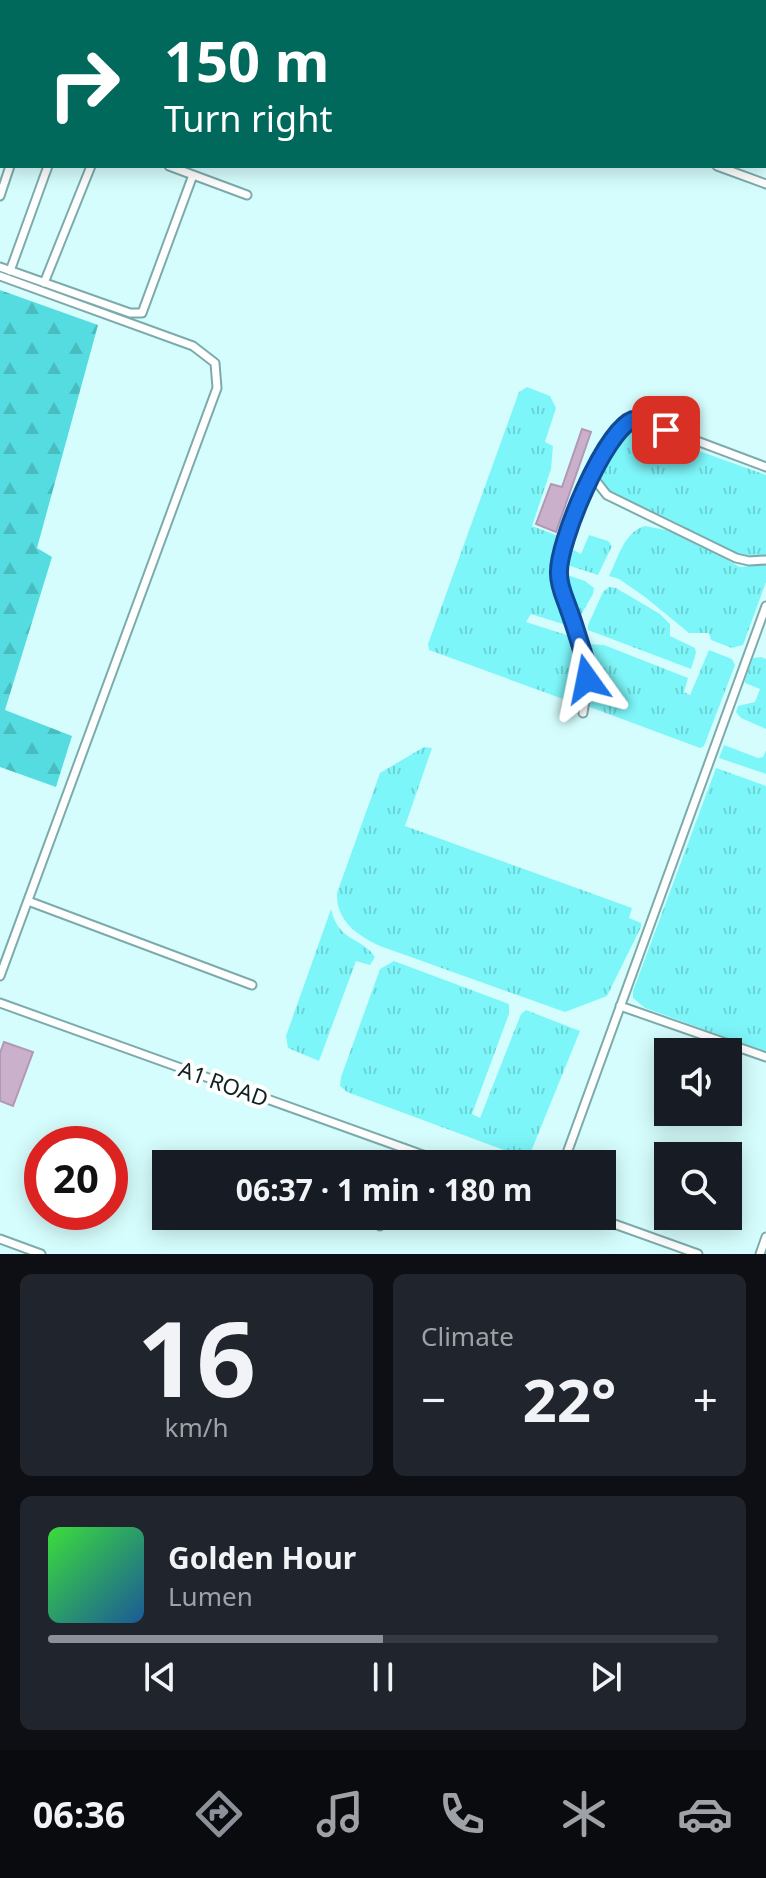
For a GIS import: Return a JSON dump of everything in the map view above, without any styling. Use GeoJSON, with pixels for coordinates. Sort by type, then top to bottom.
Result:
{"type":"FeatureCollection","features":[{"type":"Feature","properties":{"kind":"lane"},"geometry":{"type":"LineString","coordinates":[[0,196],[9,168]]}},
{"type":"Feature","properties":{"kind":"lane"},"geometry":{"type":"LineString","coordinates":[[10,271],[47,168]]}},
{"type":"Feature","properties":{"kind":"lane"},"geometry":{"type":"LineString","coordinates":[[44,283],[90,168]]}},
{"type":"Feature","properties":{"kind":"lane"},"geometry":{"type":"LineString","coordinates":[[174,168],[247,195]]}},
{"type":"Feature","properties":{"kind":"lane"},"geometry":{"type":"LineString","coordinates":[[722,168],[766,184]]}},
{"type":"Feature","properties":{"kind":"lane"},"geometry":{"type":"LineString","coordinates":[[0,267],[130,313],[142,313],[193,175]]}},
{"type":"Feature","properties":{"kind":"lane"},"geometry":{"type":"LineString","coordinates":[[0,276],[193,346],[215,363],[217,388],[0,976]]}},
{"type":"Feature","properties":{"kind":"lane"},"geometry":{"type":"LineString","coordinates":[[583,713],[588,670],[560,587],[559,560],[565,538],[592,476],[612,440],[627,422],[641,420],[766,467]]}},
{"type":"Feature","properties":{"kind":"lane"},"geometry":{"type":"LineString","coordinates":[[592,476],[607,495],[736,558],[766,560]]}},
{"type":"Feature","properties":{"kind":"lane"},"geometry":{"type":"LineString","coordinates":[[568,1150],[766,606]]}},
{"type":"Feature","properties":{"kind":"lane"},"geometry":{"type":"LineString","coordinates":[[28,901],[252,985]]}},
{"type":"Feature","properties":{"kind":"lane","name":"A1 ROAD"},"geometry":{"type":"LineString","coordinates":[[0,1003],[410,1150]]}},
{"type":"Feature","properties":{"kind":"lane"},"geometry":{"type":"LineString","coordinates":[[620,1006],[766,1057]]}},
{"type":"Feature","properties":{"kind":"lane"},"geometry":{"type":"LineString","coordinates":[[616,1225],[698,1254]]}},
{"type":"Feature","properties":{"kind":"lane"},"geometry":{"type":"LineString","coordinates":[[760,1254],[766,1237]]}},
{"type":"Feature","properties":{"kind":"lane"},"geometry":{"type":"LineString","coordinates":[[0,1239],[41,1254]]}},
{"type":"Feature","properties":{"kind":"green space"},"geometry":{"type":"Polygon","coordinates":[[[0,290],[98,325],[37,548],[52,557],[5,710],[72,736],[56,787],[0,767],[0,290]]]}},
{"type":"Feature","properties":{"kind":"green space"},"geometry":{"type":"Polygon","coordinates":[[[527,387],[550,396],[556,408],[545,442],[553,446],[551,469],[532,526],[561,537],[553,576],[554,595],[566,625],[531,614],[526,622],[570,636],[579,683],[578,700],[574,703],[429,650],[428,644],[519,392],[527,387]]]}},
{"type":"Feature","properties":{"kind":"green space"},"geometry":{"type":"Polygon","coordinates":[[[632,427],[766,475],[766,557],[745,558],[733,554],[675,522],[606,491],[597,478],[599,470],[616,449],[626,429],[632,427]]]}},
{"type":"Feature","properties":{"kind":"green space"},"geometry":{"type":"Polygon","coordinates":[[[645,526],[676,532],[740,567],[766,564],[766,582],[743,645],[732,648],[711,640],[709,633],[689,633],[645,597],[619,579],[609,576],[627,540],[645,526]]]}},
{"type":"Feature","properties":{"kind":"green space"},"geometry":{"type":"Polygon","coordinates":[[[589,535],[608,541],[612,546],[598,575],[564,564],[568,547],[581,554],[589,535]]]}},
{"type":"Feature","properties":{"kind":"green space"},"geometry":{"type":"Polygon","coordinates":[[[567,575],[585,581],[594,588],[578,620],[563,580],[567,575]]]}},
{"type":"Feature","properties":{"kind":"green space"},"geometry":{"type":"Polygon","coordinates":[[[609,587],[660,614],[670,624],[670,636],[695,648],[691,669],[588,630],[603,592],[609,587]]]}},
{"type":"Feature","properties":{"kind":"green space"},"geometry":{"type":"Polygon","coordinates":[[[588,644],[604,645],[688,678],[684,692],[690,695],[709,650],[732,659],[735,665],[704,746],[700,748],[587,706],[584,648],[588,644]]]}},
{"type":"Feature","properties":{"kind":"green space"},"geometry":{"type":"Polygon","coordinates":[[[753,658],[766,659],[766,729],[741,718],[736,712],[738,706],[755,702],[760,689],[745,683],[745,680],[753,658]]]}},
{"type":"Feature","properties":{"kind":"green space"},"geometry":{"type":"Polygon","coordinates":[[[724,745],[758,758],[763,757],[766,750],[766,774],[719,758],[724,745]]]}},
{"type":"Feature","properties":{"kind":"green space"},"geometry":{"type":"Polygon","coordinates":[[[424,747],[432,748],[405,826],[632,908],[629,918],[641,923],[641,927],[607,996],[565,1012],[380,946],[356,932],[344,919],[337,893],[380,773],[424,747]]]}},
{"type":"Feature","properties":{"kind":"green space"},"geometry":{"type":"Polygon","coordinates":[[[716,768],[766,786],[766,1052],[742,1043],[742,1038],[728,1038],[645,1008],[633,998],[716,768]]]}},
{"type":"Feature","properties":{"kind":"green space"},"geometry":{"type":"Polygon","coordinates":[[[331,909],[339,928],[375,957],[370,965],[356,961],[319,1061],[288,1048],[286,1036],[331,909]]]}},
{"type":"Feature","properties":{"kind":"green space"},"geometry":{"type":"Polygon","coordinates":[[[394,961],[509,1004],[509,1014],[472,1114],[480,1118],[521,1014],[526,1010],[580,1031],[532,1150],[504,1150],[347,1092],[340,1086],[380,969],[394,961]]]}},
{"type":"Feature","properties":{"kind":"building"},"geometry":{"type":"Polygon","coordinates":[[[582,429],[591,432],[556,532],[536,524],[551,484],[562,487],[582,429]]]}},
{"type":"Feature","properties":{"kind":"building"},"geometry":{"type":"Polygon","coordinates":[[[4,1042],[33,1052],[13,1106],[0,1101],[0,1053],[4,1042]]]}},
{"type":"Feature","properties":{"kind":"route"},"geometry":{"type":"LineString","coordinates":[[587,679],[588,670],[560,587],[559,560],[565,538],[582,496],[620,429],[627,422],[641,420],[666,430]]}}]}
